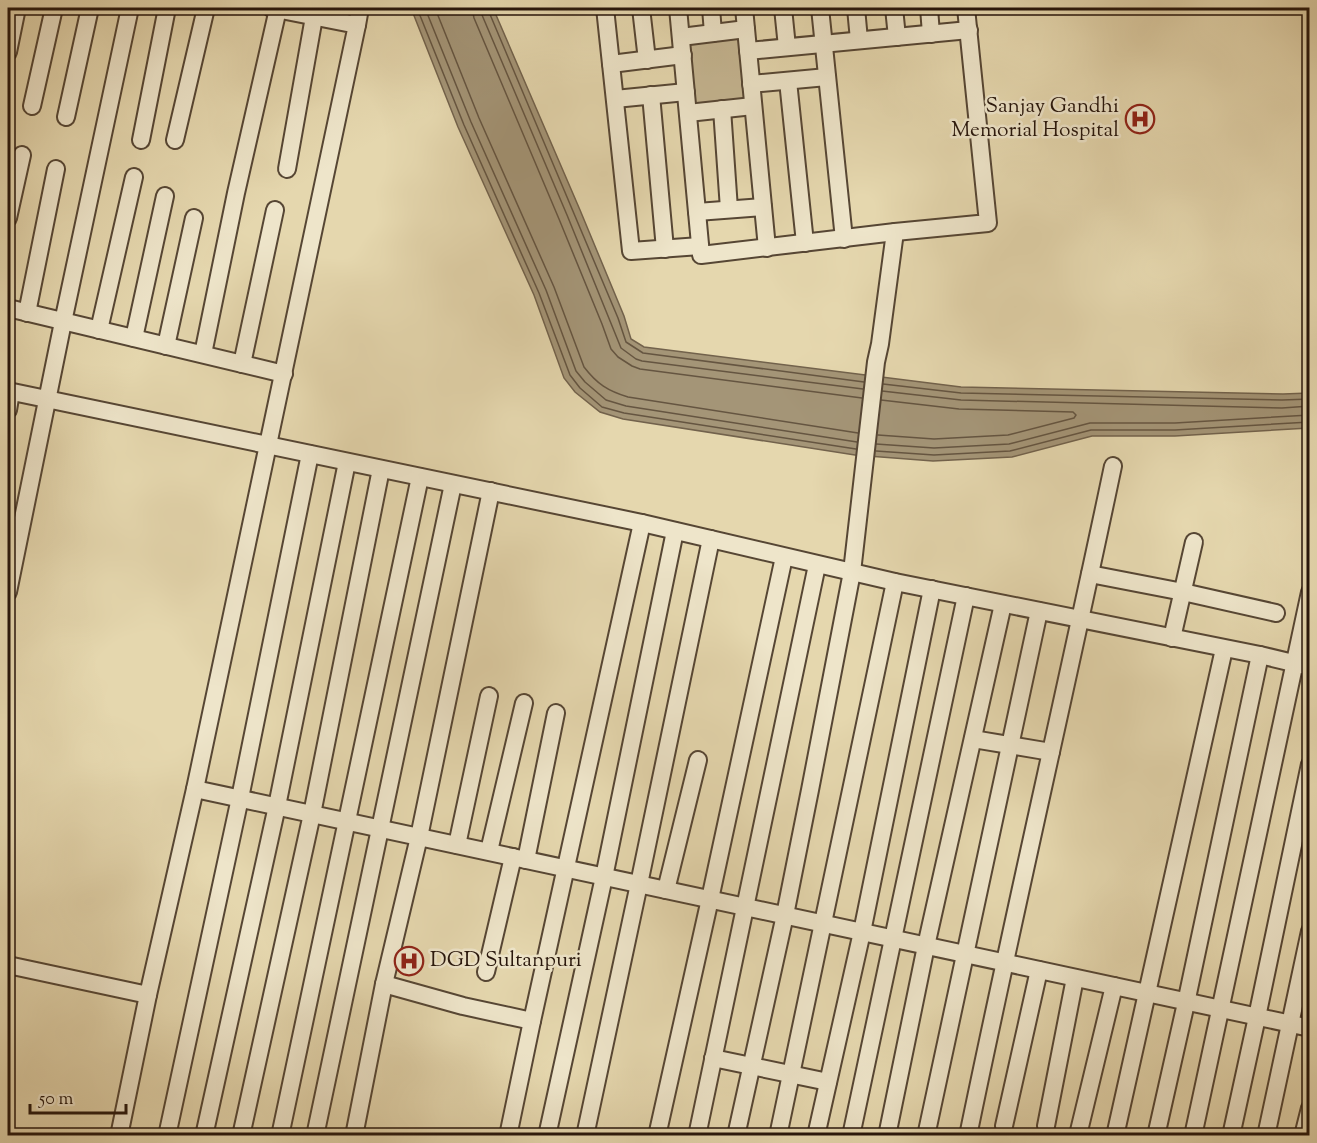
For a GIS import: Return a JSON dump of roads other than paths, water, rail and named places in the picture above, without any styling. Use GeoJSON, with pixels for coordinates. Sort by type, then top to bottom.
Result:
{"type":"FeatureCollection","features":[{"type":"Feature","properties":{"kind":"street"},"geometry":{"type":"LineString","coordinates":[[8,52],[17,8]]}},
{"type":"Feature","properties":{"kind":"street"},"geometry":{"type":"LineString","coordinates":[[32,106],[54,8]]}},
{"type":"Feature","properties":{"kind":"street"},"geometry":{"type":"LineString","coordinates":[[66,117],[90,8]]}},
{"type":"Feature","properties":{"kind":"street"},"geometry":{"type":"LineString","coordinates":[[8,592],[130,8]]}},
{"type":"Feature","properties":{"kind":"street"},"geometry":{"type":"LineString","coordinates":[[141,140],[167,8]]}},
{"type":"Feature","properties":{"kind":"street"},"geometry":{"type":"LineString","coordinates":[[175,140],[206,8]]}},
{"type":"Feature","properties":{"kind":"street"},"geometry":{"type":"LineString","coordinates":[[202,354],[275,8],[357,25]]}},
{"type":"Feature","properties":{"kind":"street"},"geometry":{"type":"LineString","coordinates":[[122,1135],[148,995],[195,789],[360,8]]}},
{"type":"Feature","properties":{"kind":"street"},"geometry":{"type":"LineString","coordinates":[[605,8],[631,251],[700,246]]}},
{"type":"Feature","properties":{"kind":"street"},"geometry":{"type":"LineString","coordinates":[[641,8],[647,60]]}},
{"type":"Feature","properties":{"kind":"street"},"geometry":{"type":"LineString","coordinates":[[678,8],[701,255],[988,223],[966,8]]}},
{"type":"Feature","properties":{"kind":"street"},"geometry":{"type":"LineString","coordinates":[[711,8],[713,33]]}},
{"type":"Feature","properties":{"kind":"street"},"geometry":{"type":"LineString","coordinates":[[744,8],[767,248]]}},
{"type":"Feature","properties":{"kind":"street"},"geometry":{"type":"LineString","coordinates":[[783,8],[787,47]]}},
{"type":"Feature","properties":{"kind":"street"},"geometry":{"type":"LineString","coordinates":[[820,8],[844,239]]}},
{"type":"Feature","properties":{"kind":"street"},"geometry":{"type":"LineString","coordinates":[[856,8],[859,40]]}},
{"type":"Feature","properties":{"kind":"street"},"geometry":{"type":"LineString","coordinates":[[894,8],[897,37]]}},
{"type":"Feature","properties":{"kind":"street"},"geometry":{"type":"LineString","coordinates":[[929,8],[931,34]]}},
{"type":"Feature","properties":{"kind":"street"},"geometry":{"type":"LineString","coordinates":[[286,169],[314,17]]}},
{"type":"Feature","properties":{"kind":"street"},"geometry":{"type":"LineString","coordinates":[[681,37],[746,30]]}},
{"type":"Feature","properties":{"kind":"street"},"geometry":{"type":"LineString","coordinates":[[748,51],[969,30]]}},
{"type":"Feature","properties":{"kind":"street"},"geometry":{"type":"LineString","coordinates":[[611,64],[683,56]]}},
{"type":"Feature","properties":{"kind":"street"},"geometry":{"type":"LineString","coordinates":[[751,84],[827,77]]}},
{"type":"Feature","properties":{"kind":"street"},"geometry":{"type":"LineString","coordinates":[[788,81],[805,243]]}},
{"type":"Feature","properties":{"kind":"street"},"geometry":{"type":"LineString","coordinates":[[615,99],[686,92]]}},
{"type":"Feature","properties":{"kind":"street"},"geometry":{"type":"LineString","coordinates":[[651,95],[664,249]]}},
{"type":"Feature","properties":{"kind":"street"},"geometry":{"type":"LineString","coordinates":[[688,112],[753,106]]}},
{"type":"Feature","properties":{"kind":"street"},"geometry":{"type":"LineString","coordinates":[[722,109],[729,209]]}},
{"type":"Feature","properties":{"kind":"street"},"geometry":{"type":"LineString","coordinates":[[8,218],[22,155]]}},
{"type":"Feature","properties":{"kind":"street"},"geometry":{"type":"LineString","coordinates":[[27,313],[56,169]]}},
{"type":"Feature","properties":{"kind":"street"},"geometry":{"type":"LineString","coordinates":[[99,330],[134,177]]}},
{"type":"Feature","properties":{"kind":"street"},"geometry":{"type":"LineString","coordinates":[[134,338],[165,196]]}},
{"type":"Feature","properties":{"kind":"street"},"geometry":{"type":"LineString","coordinates":[[697,212],[763,207]]}},
{"type":"Feature","properties":{"kind":"street"},"geometry":{"type":"LineString","coordinates":[[242,364],[275,210]]}},
{"type":"Feature","properties":{"kind":"street"},"geometry":{"type":"LineString","coordinates":[[166,346],[194,218]]}},
{"type":"Feature","properties":{"kind":"street"},"geometry":{"type":"LineString","coordinates":[[736,1136],[813,779],[852,572],[876,362],[895,232]]}},
{"type":"Feature","properties":{"kind":"street"},"geometry":{"type":"LineString","coordinates":[[8,308],[284,374]]}},
{"type":"Feature","properties":{"kind":"street"},"geometry":{"type":"LineString","coordinates":[[8,410],[9,392],[491,491],[642,523],[895,582],[1301,665]]}},
{"type":"Feature","properties":{"kind":"street"},"geometry":{"type":"LineString","coordinates":[[167,1136],[240,798],[309,454]]}},
{"type":"Feature","properties":{"kind":"street"},"geometry":{"type":"LineString","coordinates":[[204,1136],[277,806],[347,462]]}},
{"type":"Feature","properties":{"kind":"street"},"geometry":{"type":"LineString","coordinates":[[968,1136],[1113,466]]}},
{"type":"Feature","properties":{"kind":"street"},"geometry":{"type":"LineString","coordinates":[[241,1136],[312,814],[381,469]]}},
{"type":"Feature","properties":{"kind":"street"},"geometry":{"type":"LineString","coordinates":[[280,1136],[420,477]]}},
{"type":"Feature","properties":{"kind":"street"},"geometry":{"type":"LineString","coordinates":[[315,1136],[453,484]]}},
{"type":"Feature","properties":{"kind":"street"},"geometry":{"type":"LineString","coordinates":[[354,1136],[384,984],[419,837],[491,491]]}},
{"type":"Feature","properties":{"kind":"street"},"geometry":{"type":"LineString","coordinates":[[508,1136],[642,523]]}},
{"type":"Feature","properties":{"kind":"street"},"geometry":{"type":"LineString","coordinates":[[547,1136],[604,877],[675,531]]}},
{"type":"Feature","properties":{"kind":"street"},"geometry":{"type":"LineString","coordinates":[[585,1136],[711,540]]}},
{"type":"Feature","properties":{"kind":"street"},"geometry":{"type":"LineString","coordinates":[[1172,638],[1194,543]]}},
{"type":"Feature","properties":{"kind":"street"},"geometry":{"type":"LineString","coordinates":[[657,1136],[784,557]]}},
{"type":"Feature","properties":{"kind":"street"},"geometry":{"type":"LineString","coordinates":[[697,1136],[817,565]]}},
{"type":"Feature","properties":{"kind":"street"},"geometry":{"type":"LineString","coordinates":[[1090,574],[1276,613]]}},
{"type":"Feature","properties":{"kind":"street"},"geometry":{"type":"LineString","coordinates":[[778,1136],[895,582]]}},
{"type":"Feature","properties":{"kind":"street"},"geometry":{"type":"LineString","coordinates":[[816,1136],[862,932],[932,589]]}},
{"type":"Feature","properties":{"kind":"street"},"geometry":{"type":"LineString","coordinates":[[1193,1136],[1219,1009],[1301,665],[1310,592]]}},
{"type":"Feature","properties":{"kind":"street"},"geometry":{"type":"LineString","coordinates":[[851,1136],[966,596]]}},
{"type":"Feature","properties":{"kind":"street"},"geometry":{"type":"LineString","coordinates":[[887,1136],[926,946],[1003,604]]}},
{"type":"Feature","properties":{"kind":"street"},"geometry":{"type":"LineString","coordinates":[[926,1136],[1039,611]]}},
{"type":"Feature","properties":{"kind":"street"},"geometry":{"type":"LineString","coordinates":[[1115,1136],[1224,649]]}},
{"type":"Feature","properties":{"kind":"street"},"geometry":{"type":"LineString","coordinates":[[1156,1136],[1260,655]]}},
{"type":"Feature","properties":{"kind":"street"},"geometry":{"type":"LineString","coordinates":[[457,845],[489,696]]}},
{"type":"Feature","properties":{"kind":"street"},"geometry":{"type":"LineString","coordinates":[[489,851],[524,703]]}},
{"type":"Feature","properties":{"kind":"street"},"geometry":{"type":"LineString","coordinates":[[486,972],[519,858],[556,713]]}},
{"type":"Feature","properties":{"kind":"street"},"geometry":{"type":"LineString","coordinates":[[973,739],[1051,752]]}},
{"type":"Feature","properties":{"kind":"street"},"geometry":{"type":"LineString","coordinates":[[666,890],[698,760]]}},
{"type":"Feature","properties":{"kind":"street"},"geometry":{"type":"LineString","coordinates":[[1231,1136],[1310,764]]}},
{"type":"Feature","properties":{"kind":"street"},"geometry":{"type":"LineString","coordinates":[[195,789],[1310,1028]]}},
{"type":"Feature","properties":{"kind":"street"},"geometry":{"type":"LineString","coordinates":[[1266,1136],[1310,931]]}},
{"type":"Feature","properties":{"kind":"street"},"geometry":{"type":"LineString","coordinates":[[8,965],[148,995]]}},
{"type":"Feature","properties":{"kind":"street"},"geometry":{"type":"LineString","coordinates":[[1004,1126],[1039,970]]}},
{"type":"Feature","properties":{"kind":"street"},"geometry":{"type":"LineString","coordinates":[[1046,1126],[1075,978]]}},
{"type":"Feature","properties":{"kind":"street"},"geometry":{"type":"LineString","coordinates":[[384,984],[532,1022]]}},
{"type":"Feature","properties":{"kind":"street"},"geometry":{"type":"LineString","coordinates":[[1078,1136],[1114,986]]}},
{"type":"Feature","properties":{"kind":"street"},"geometry":{"type":"LineString","coordinates":[[713,1058],[828,1082]]}},
{"type":"Feature","properties":{"kind":"street"},"geometry":{"type":"LineString","coordinates":[[1303,1136],[1310,1108]]}},
{"type":"Feature","properties":{"kind":"water"},"geometry":{"type":"Polygon","coordinates":[[[411,8],[493,8],[580,210],[624,316],[631,339],[644,347],[961,387],[1309,393],[1309,428],[1175,436],[1092,436],[1012,457],[933,461],[855,455],[623,419],[600,412],[575,392],[564,378],[534,295],[458,127],[411,8]]]}},
{"type":"Feature","properties":{"kind":"place","name":"Sanjay Gandhi Memorial Hospital"},"geometry":{"type":"Point","coordinates":[1140,119]}},
{"type":"Feature","properties":{"kind":"place","name":"DGD Sultanpuri"},"geometry":{"type":"Point","coordinates":[409,961]}}]}
